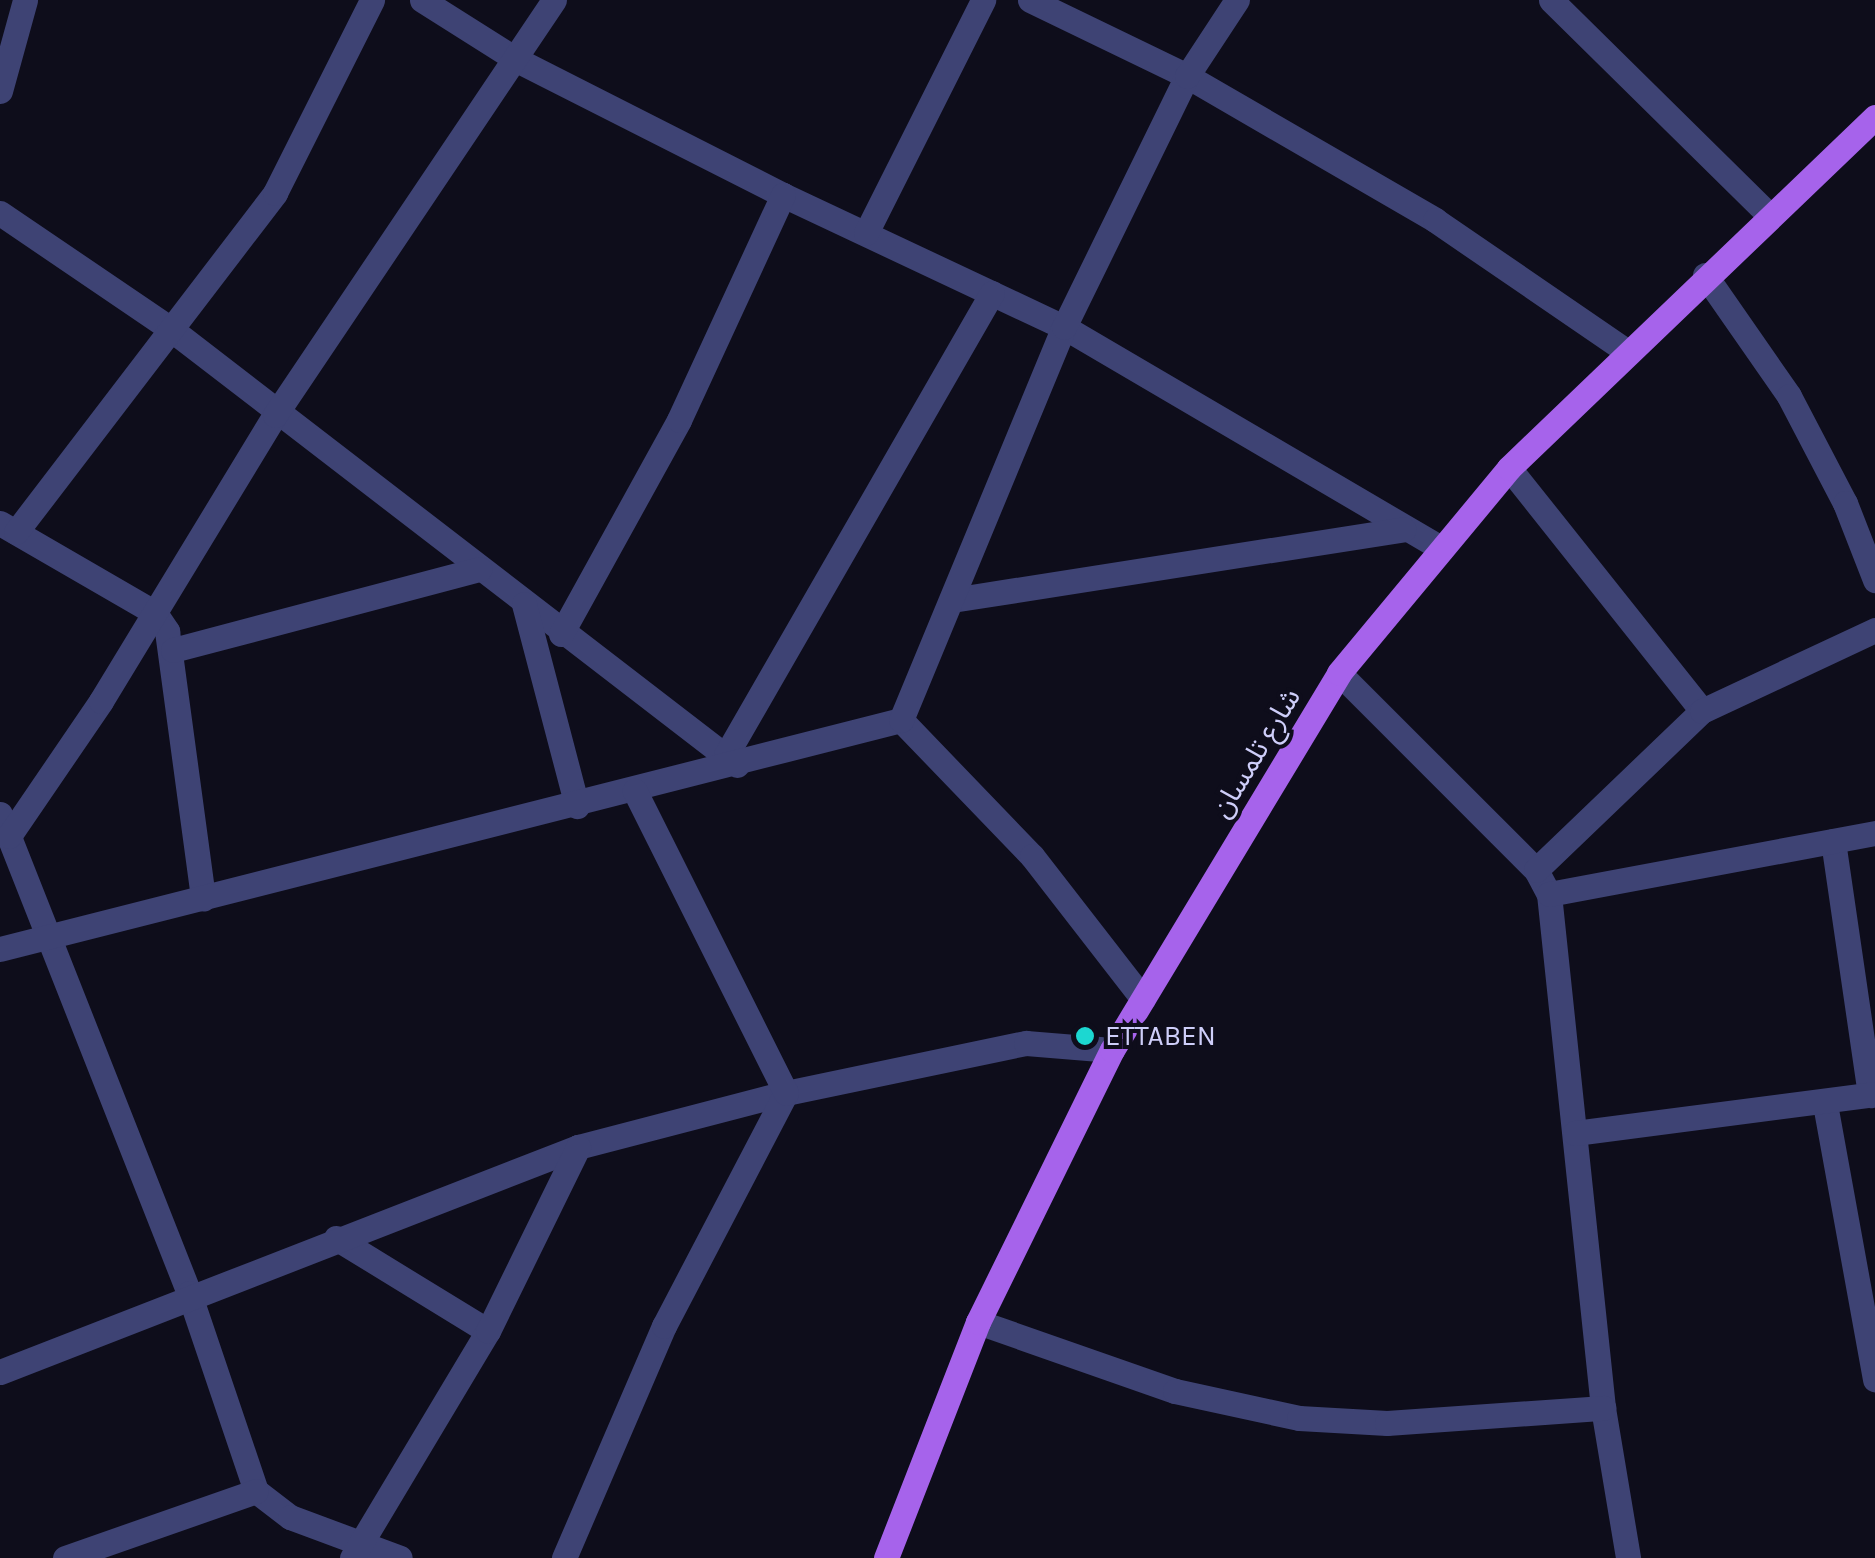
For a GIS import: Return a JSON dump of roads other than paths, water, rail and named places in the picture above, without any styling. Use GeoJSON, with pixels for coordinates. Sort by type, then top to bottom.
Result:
{"type":"FeatureCollection","features":[{"type":"Feature","properties":{"kind":"main road","name":"شارع تلمسان"},"geometry":{"type":"LineString","coordinates":[[886,1558],[978,1322],[1112,1050],[1339,673],[1509,468],[1624,350],[1875,118]]}},
{"type":"Feature","properties":{"kind":"street"},"geometry":{"type":"LineString","coordinates":[[0,90],[25,0]]}},
{"type":"Feature","properties":{"kind":"street"},"geometry":{"type":"LineString","coordinates":[[203,899],[172,650],[155,613],[8,528],[172,330],[275,193],[372,0]]}},
{"type":"Feature","properties":{"kind":"street"},"geometry":{"type":"LineString","coordinates":[[422,0],[518,60],[783,195],[1064,327],[1442,549]]}},
{"type":"Feature","properties":{"kind":"street"},"geometry":{"type":"LineString","coordinates":[[400,1558],[357,1552],[290,1517],[256,1491],[189,1294],[4,825],[155,613],[274,414],[518,60],[554,0]]}},
{"type":"Feature","properties":{"kind":"street"},"geometry":{"type":"LineString","coordinates":[[866,233],[983,0]]}},
{"type":"Feature","properties":{"kind":"street"},"geometry":{"type":"LineString","coordinates":[[1030,0],[1187,76],[1435,220],[1624,350]]}},
{"type":"Feature","properties":{"kind":"street"},"geometry":{"type":"LineString","coordinates":[[901,720],[1064,327],[1187,76],[1237,0]]}},
{"type":"Feature","properties":{"kind":"street"},"geometry":{"type":"LineString","coordinates":[[1551,0],[1768,214]]}},
{"type":"Feature","properties":{"kind":"street"},"geometry":{"type":"LineString","coordinates":[[561,634],[679,420],[783,195]]}},
{"type":"Feature","properties":{"kind":"street"},"geometry":{"type":"LineString","coordinates":[[0,213],[172,330],[274,414],[732,760]]}},
{"type":"Feature","properties":{"kind":"street"},"geometry":{"type":"LineString","coordinates":[[1705,275],[1790,396],[1845,503],[1875,580]]}},
{"type":"Feature","properties":{"kind":"street"},"geometry":{"type":"LineString","coordinates":[[732,760],[992,293]]}},
{"type":"Feature","properties":{"kind":"street"},"geometry":{"type":"LineString","coordinates":[[1509,468],[1702,711]]}},
{"type":"Feature","properties":{"kind":"street"},"geometry":{"type":"LineString","coordinates":[[952,600],[1403,529]]}},
{"type":"Feature","properties":{"kind":"street"},"geometry":{"type":"LineString","coordinates":[[172,650],[479,569]]}},
{"type":"Feature","properties":{"kind":"street"},"geometry":{"type":"LineString","coordinates":[[524,604],[578,806]]}},
{"type":"Feature","properties":{"kind":"street"},"geometry":{"type":"LineString","coordinates":[[1536,870],[1702,711],[1875,630]]}},
{"type":"Feature","properties":{"kind":"street"},"geometry":{"type":"LineString","coordinates":[[1339,673],[1536,870],[1549,894],[1602,1408],[1628,1558]]}},
{"type":"Feature","properties":{"kind":"street"},"geometry":{"type":"LineString","coordinates":[[0,949],[578,806],[732,760],[901,720]]}},
{"type":"Feature","properties":{"kind":"street"},"geometry":{"type":"LineString","coordinates":[[901,720],[1032,856],[1142,999]]}},
{"type":"Feature","properties":{"kind":"street"},"geometry":{"type":"LineString","coordinates":[[635,791],[786,1093]]}},
{"type":"Feature","properties":{"kind":"street"},"geometry":{"type":"LineString","coordinates":[[1549,894],[1875,833]]}},
{"type":"Feature","properties":{"kind":"street"},"geometry":{"type":"LineString","coordinates":[[1575,1134],[1825,1104],[1872,1094],[1833,841]]}},
{"type":"Feature","properties":{"kind":"street"},"geometry":{"type":"LineString","coordinates":[[0,1372],[189,1294],[578,1147],[786,1093],[1026,1043],[1112,1050]]}},
{"type":"Feature","properties":{"kind":"street"},"geometry":{"type":"LineString","coordinates":[[564,1558],[664,1326],[786,1093]]}},
{"type":"Feature","properties":{"kind":"street"},"geometry":{"type":"LineString","coordinates":[[1825,1104],[1875,1380]]}},
{"type":"Feature","properties":{"kind":"street"},"geometry":{"type":"LineString","coordinates":[[357,1552],[488,1331],[578,1147]]}},
{"type":"Feature","properties":{"kind":"street"},"geometry":{"type":"LineString","coordinates":[[336,1238],[488,1331]]}},
{"type":"Feature","properties":{"kind":"street"},"geometry":{"type":"LineString","coordinates":[[978,1322],[1174,1390],[1300,1418],[1386,1422],[1602,1408]]}},
{"type":"Feature","properties":{"kind":"street"},"geometry":{"type":"LineString","coordinates":[[65,1558],[256,1491]]}},
{"type":"Feature","properties":{"kind":"place","name":"ETTABEN"},"geometry":{"type":"Point","coordinates":[1085,1036]}}]}
